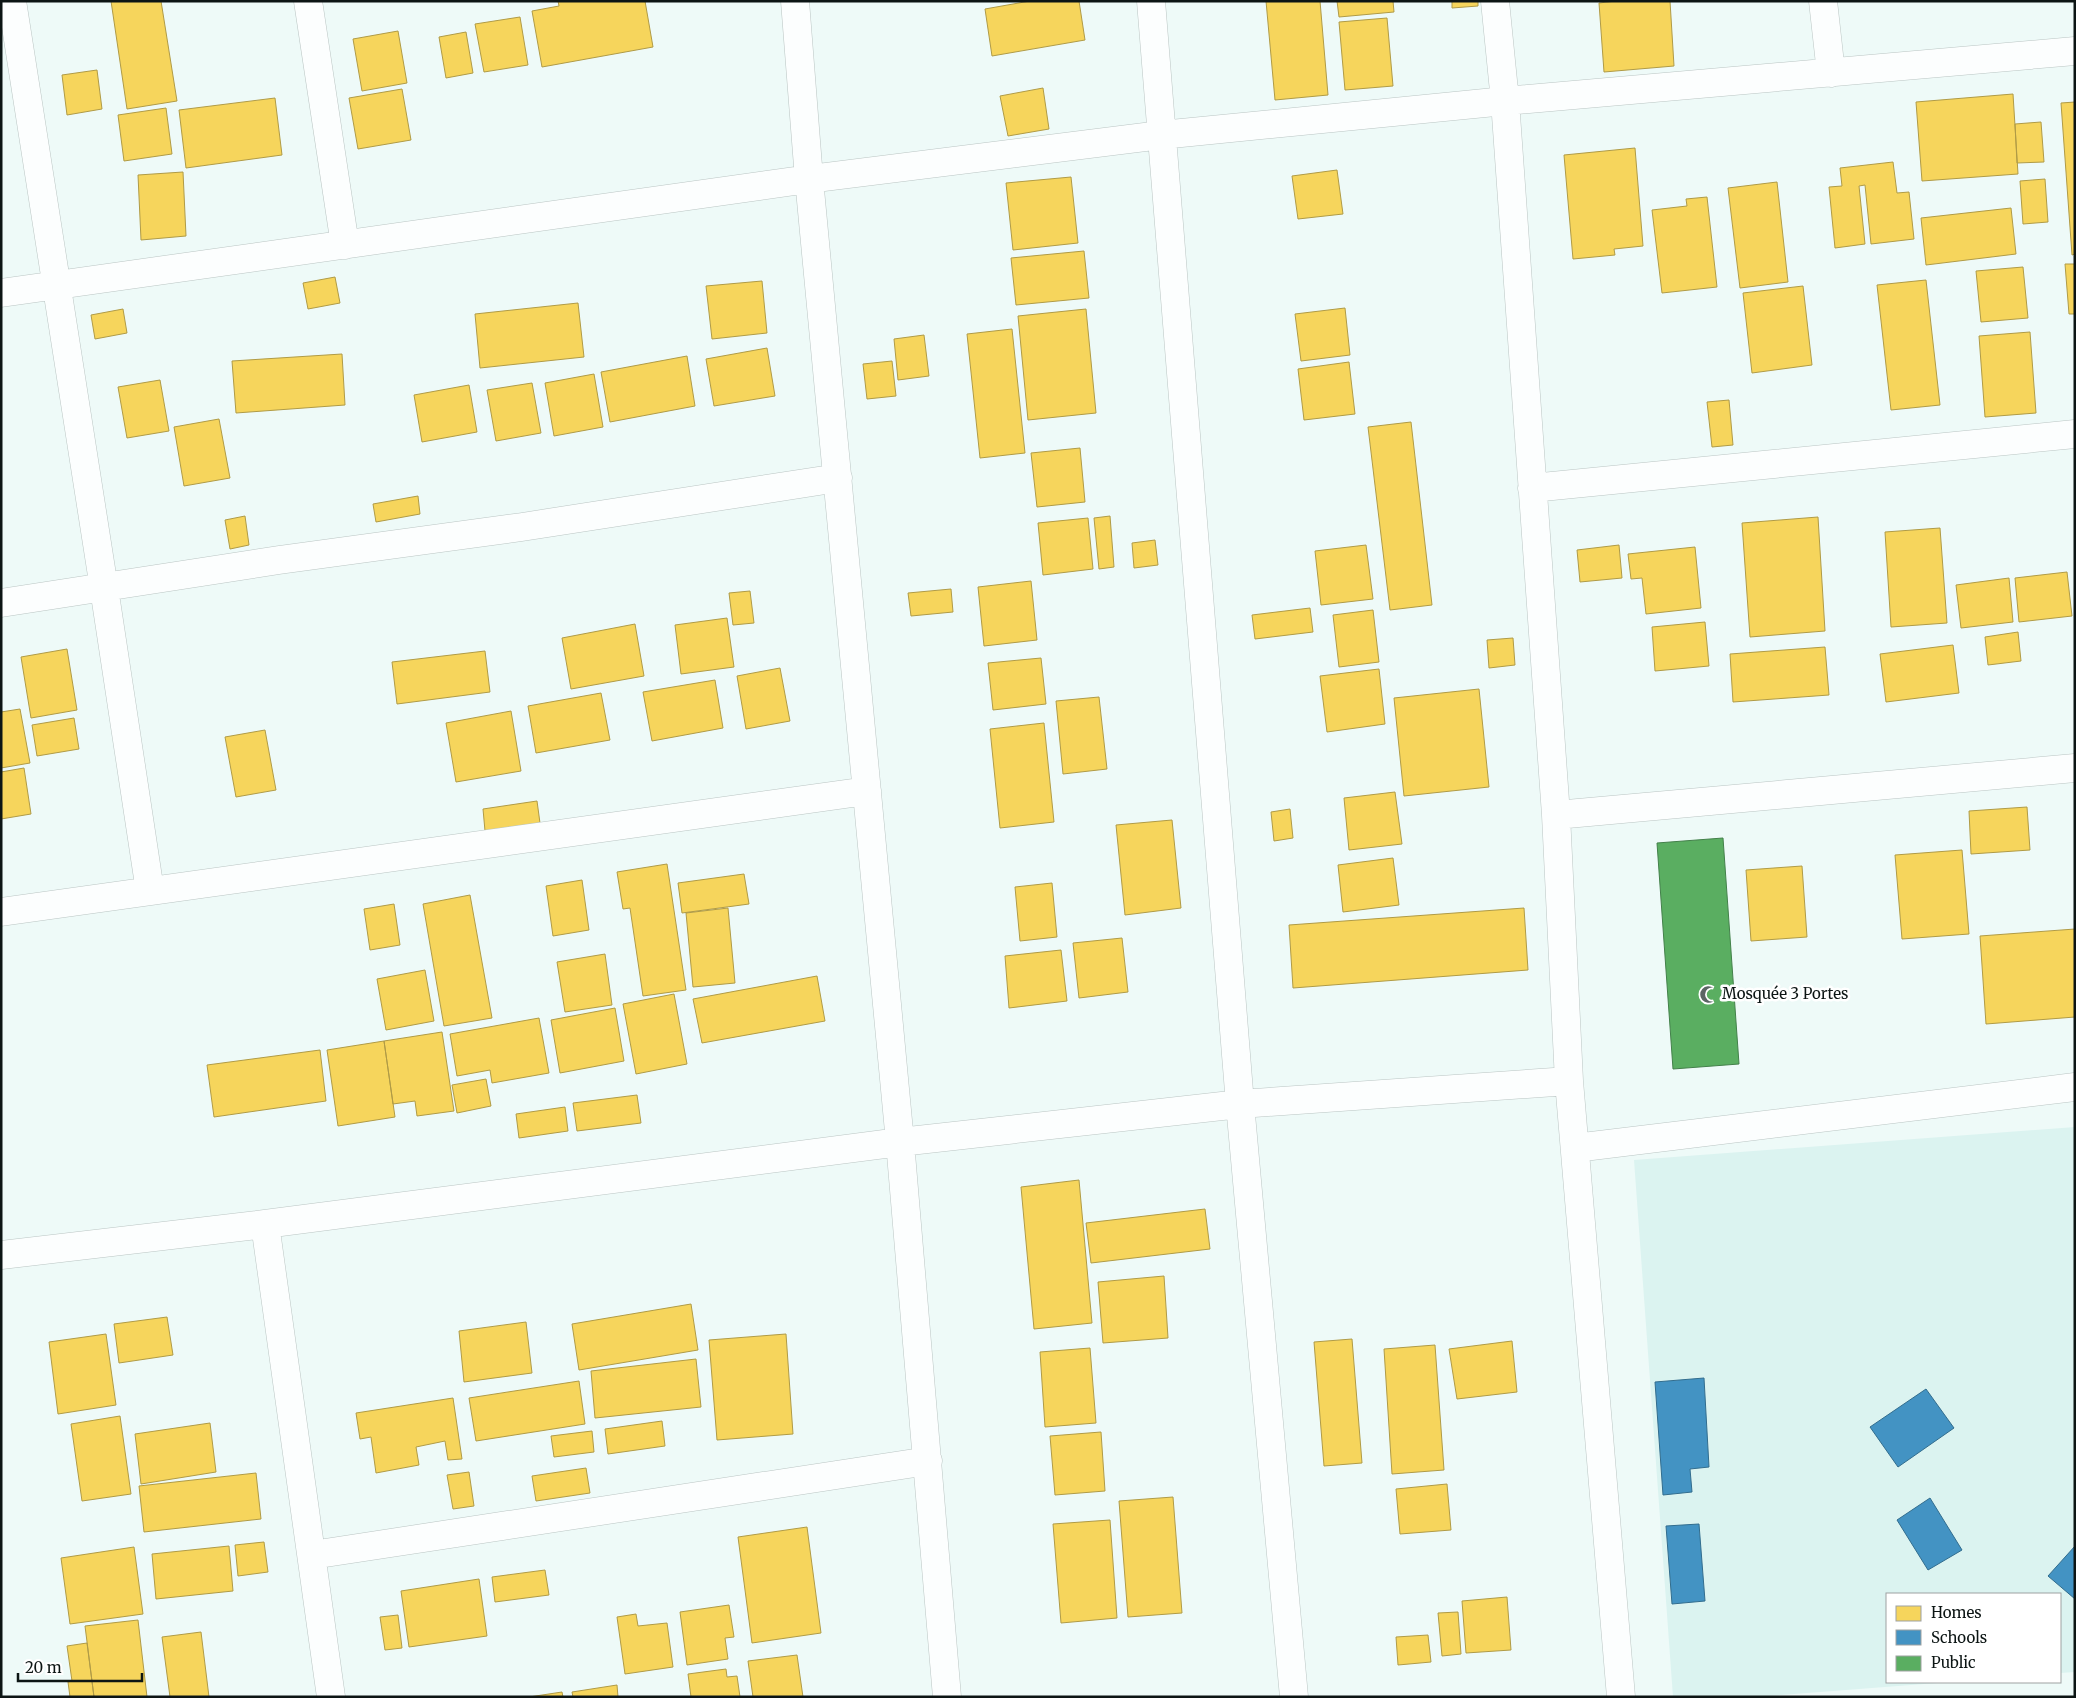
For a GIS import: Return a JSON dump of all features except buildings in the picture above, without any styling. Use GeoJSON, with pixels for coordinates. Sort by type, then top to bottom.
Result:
{"type":"FeatureCollection","features":[{"type":"Feature","properties":{"kind":"street"},"geometry":{"type":"LineString","coordinates":[[12,1],[150,891]]}},
{"type":"Feature","properties":{"kind":"street"},"geometry":{"type":"LineString","coordinates":[[308,1],[345,245]]}},
{"type":"Feature","properties":{"kind":"street"},"geometry":{"type":"LineString","coordinates":[[795,1],[809,179],[900,1142],[947,1697]]}},
{"type":"Feature","properties":{"kind":"street"},"geometry":{"type":"LineString","coordinates":[[1151,1],[1240,1104],[1294,1697]]}},
{"type":"Feature","properties":{"kind":"street"},"geometry":{"type":"LineString","coordinates":[[1495,1],[1505,101],[1556,815],[1569,1081],[1621,1697]]}},
{"type":"Feature","properties":{"kind":"street"},"geometry":{"type":"LineString","coordinates":[[1824,1],[1831,73]]}},
{"type":"Feature","properties":{"kind":"street"},"geometry":{"type":"LineString","coordinates":[[1,293],[809,179],[1161,135],[1505,101],[2075,51]]}},
{"type":"Feature","properties":{"kind":"street"},"geometry":{"type":"LineString","coordinates":[[1532,488],[2075,434]]}},
{"type":"Feature","properties":{"kind":"street"},"geometry":{"type":"LineString","coordinates":[[1,603],[280,560],[522,527],[838,478]]}},
{"type":"Feature","properties":{"kind":"street"},"geometry":{"type":"LineString","coordinates":[[1556,815],[2075,768]]}},
{"type":"Feature","properties":{"kind":"street"},"geometry":{"type":"LineString","coordinates":[[1,912],[868,791]]}},
{"type":"Feature","properties":{"kind":"street"},"geometry":{"type":"LineString","coordinates":[[1,1255],[265,1224],[900,1142],[1240,1104],[1569,1081]]}},
{"type":"Feature","properties":{"kind":"street"},"geometry":{"type":"LineString","coordinates":[[1575,1148],[2075,1087]]}},
{"type":"Feature","properties":{"kind":"street"},"geometry":{"type":"LineString","coordinates":[[265,1224],[331,1697]]}},
{"type":"Feature","properties":{"kind":"street"},"geometry":{"type":"LineString","coordinates":[[312,1555],[928,1461]]}},
{"type":"Feature","properties":{"kind":"shaded area"},"geometry":{"type":"Polygon","coordinates":[[[2075,1127],[2075,1672],[2061,1673],[2061,1593],[1886,1593],[1886,1683],[1937,1683],[1757,1697],[1673,1697],[1634,1160],[2075,1127]]]}},
{"type":"Feature","properties":{"kind":"place","name":"Mosquée 3 Portes"},"geometry":{"type":"Point","coordinates":[1708,994]}}]}
